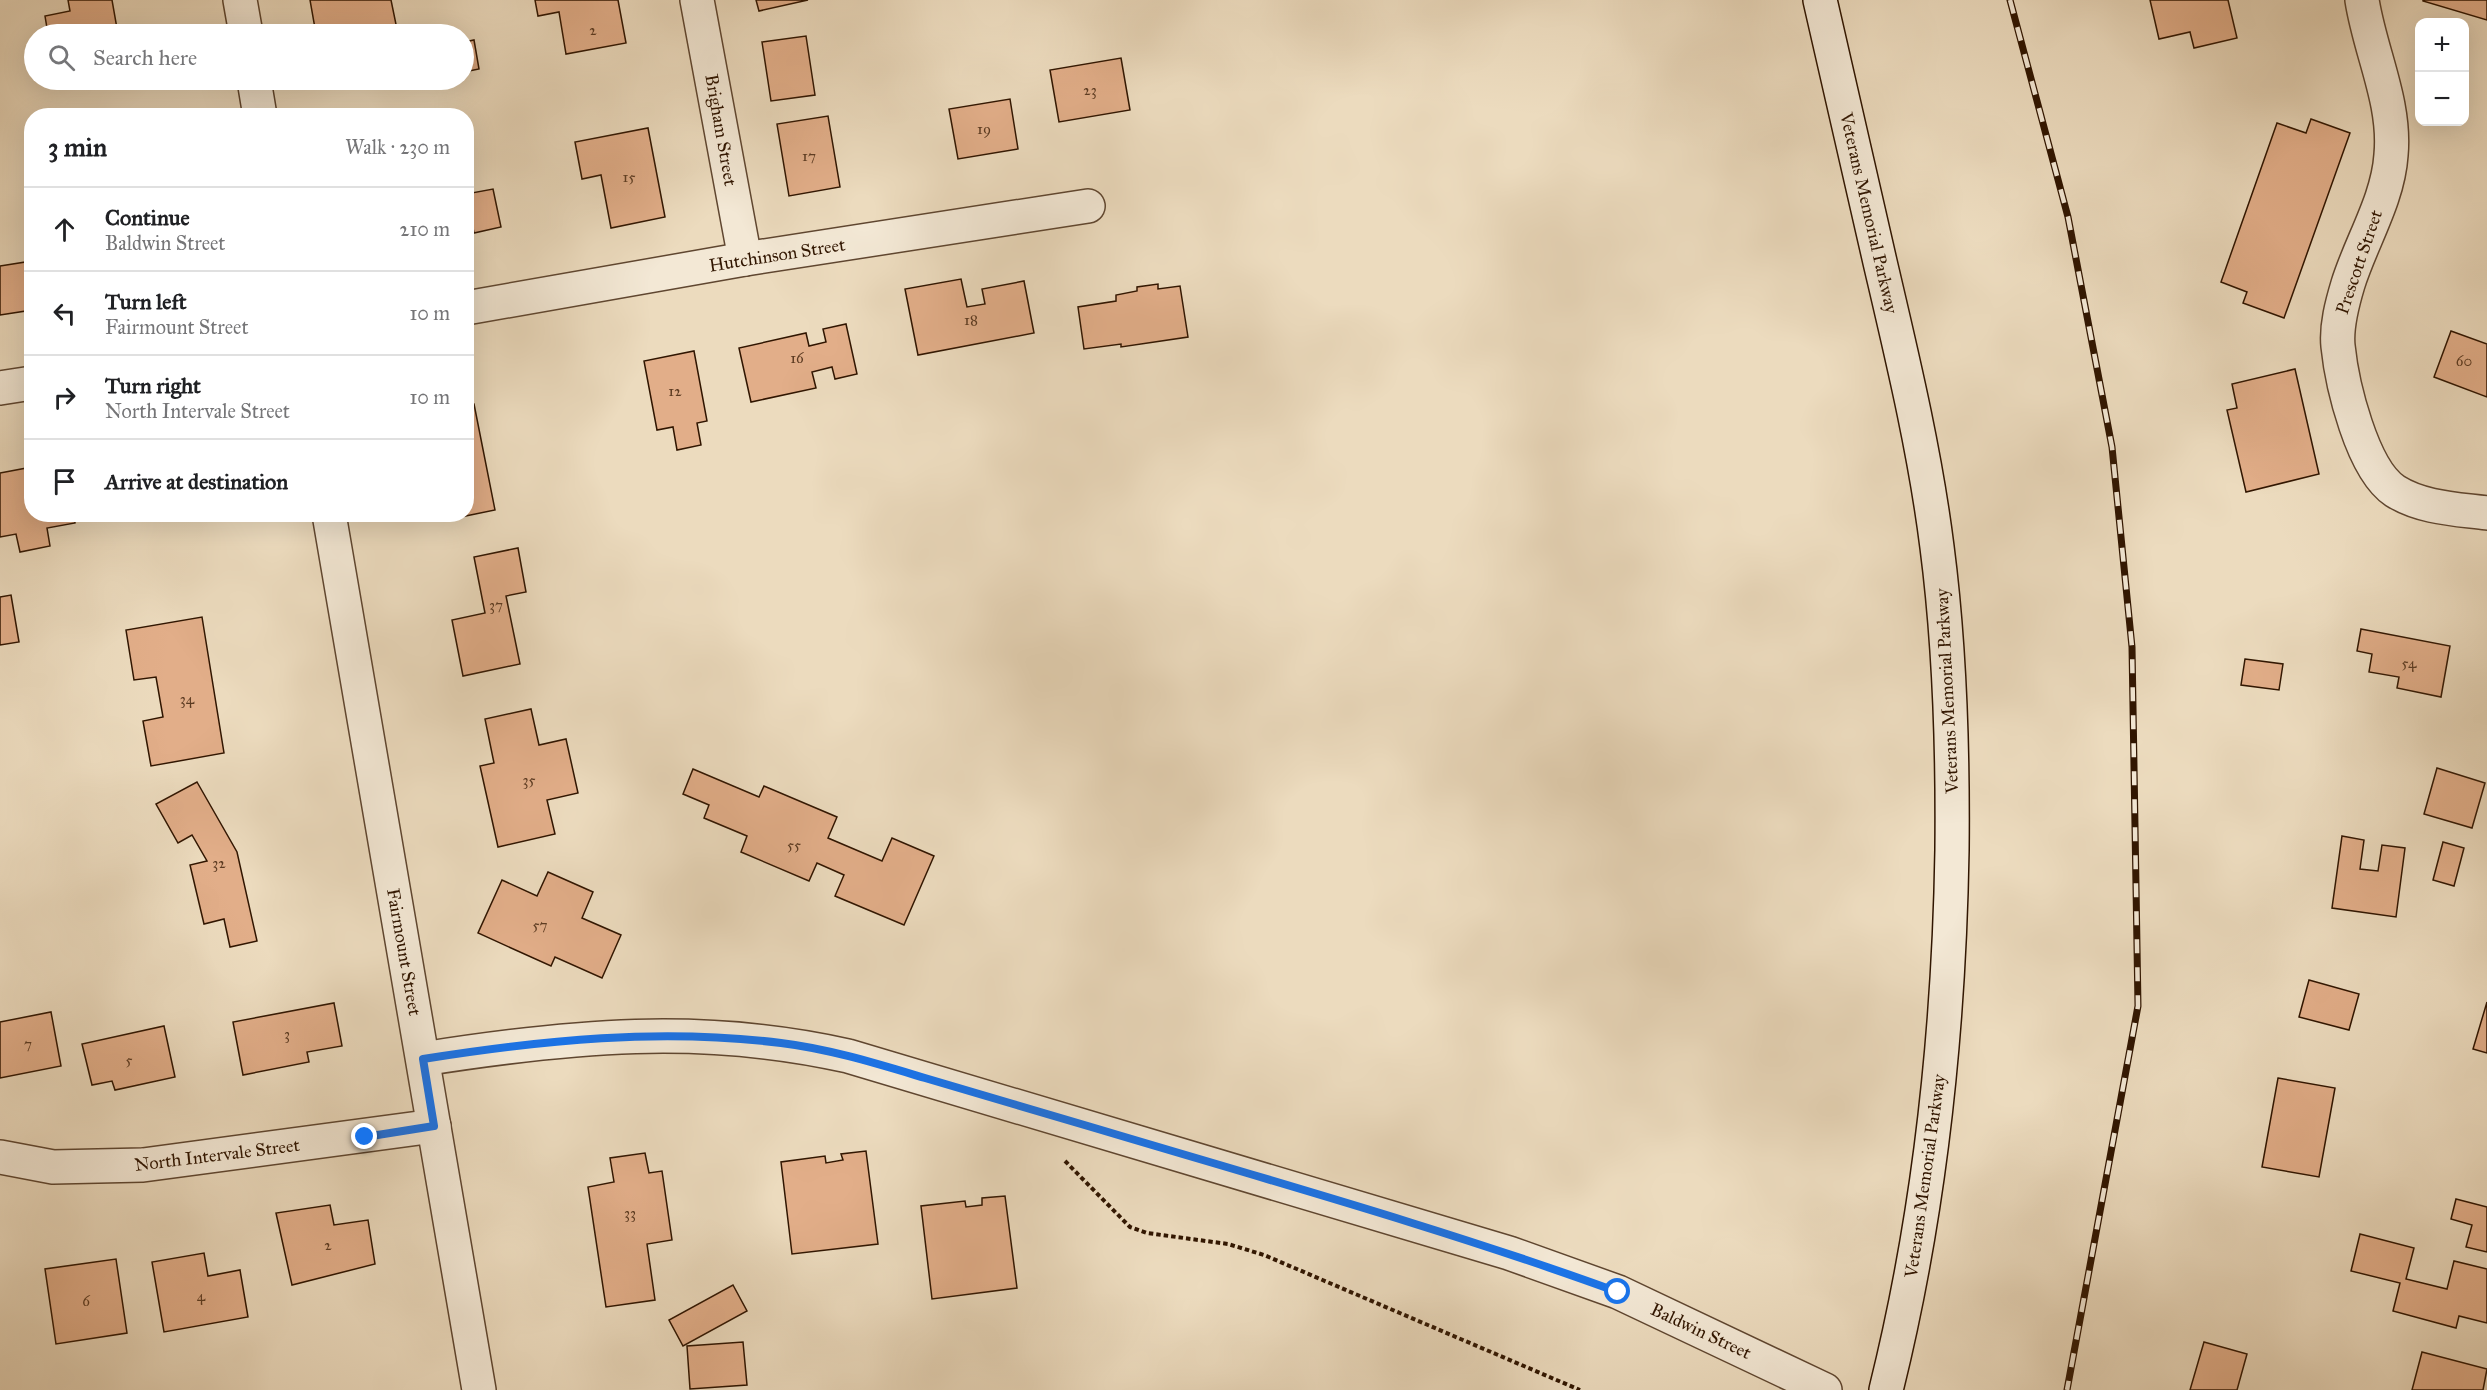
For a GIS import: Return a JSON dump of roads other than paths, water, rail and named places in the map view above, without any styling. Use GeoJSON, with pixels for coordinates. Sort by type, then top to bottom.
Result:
{"type":"FeatureCollection","features":[{"type":"Feature","properties":{"kind":"street"},"geometry":{"type":"LineString","coordinates":[[240,0],[244,24]]}},
{"type":"Feature","properties":{"kind":"street","name":"Brigham Street"},"geometry":{"type":"LineString","coordinates":[[697,0],[745,259]]}},
{"type":"Feature","properties":{"kind":"street","name":"Veterans Memorial Parkway"},"geometry":{"type":"LineString","coordinates":[[1820,0],[1897,336],[1928,486],[1944,605],[1950,706],[1951,904],[1940,1076],[1917,1243],[1886,1390]]}},
{"type":"Feature","properties":{"kind":"street","name":"Prescott Street"},"geometry":{"type":"LineString","coordinates":[[2362,0],[2372,48],[2387,98],[2391,155],[2382,196],[2348,284],[2340,317],[2338,346],[2344,375],[2362,446],[2383,480],[2394,490],[2415,501],[2487,513]]}},
{"type":"Feature","properties":{"kind":"street"},"geometry":{"type":"LineString","coordinates":[[256,90],[259,108]]}},
{"type":"Feature","properties":{"kind":"street","name":"Hutchinson Street"},"geometry":{"type":"LineString","coordinates":[[474,307],[745,259],[1088,206]]}},
{"type":"Feature","properties":{"kind":"street"},"geometry":{"type":"LineString","coordinates":[[0,388],[24,384]]}},
{"type":"Feature","properties":{"kind":"street","name":"Fairmount Street"},"geometry":{"type":"LineString","coordinates":[[330,522],[479,1390]]}},
{"type":"Feature","properties":{"kind":"street","name":"Baldwin Street"},"geometry":{"type":"LineString","coordinates":[[423,1059],[545,1041],[646,1036],[783,1043],[849,1056],[1509,1253],[1618,1292],[1825,1390]]}},
{"type":"Feature","properties":{"kind":"street","name":"North Intervale Street"},"geometry":{"type":"LineString","coordinates":[[0,1157],[53,1167],[143,1165],[434,1126]]}},
{"type":"Feature","properties":{"kind":"railway"},"geometry":{"type":"LineString","coordinates":[[2010,0],[2068,217],[2112,447],[2132,647],[2138,1006],[2067,1390]]}}]}
